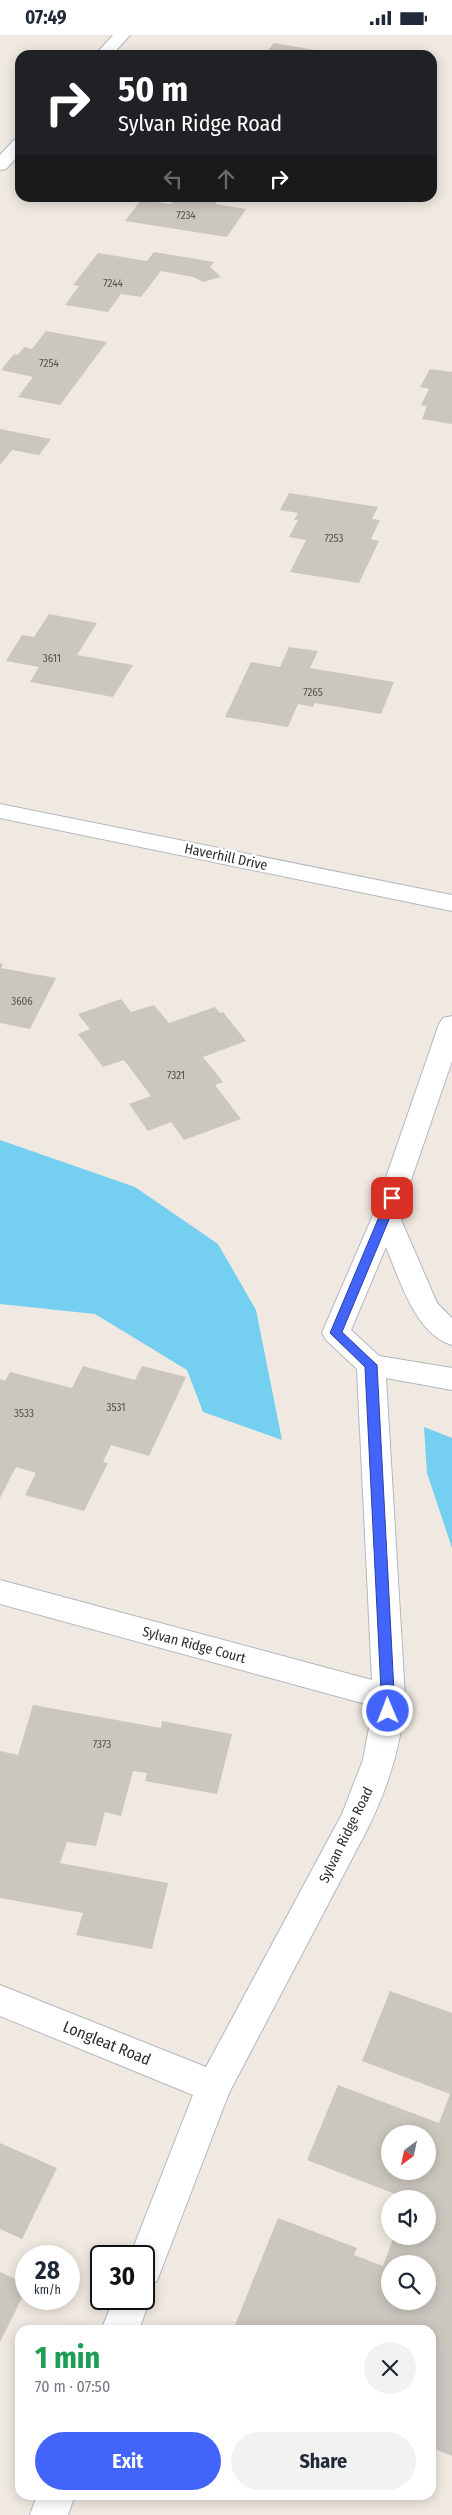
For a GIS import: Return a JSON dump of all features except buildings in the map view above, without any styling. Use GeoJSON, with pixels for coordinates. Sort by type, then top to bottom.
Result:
{"type":"FeatureCollection","features":[{"type":"Feature","properties":{"kind":"street"},"geometry":{"type":"LineString","coordinates":[[108,50],[122,35]]}},
{"type":"Feature","properties":{"kind":"street"},"geometry":{"type":"LineString","coordinates":[[0,165],[15,149]]}},
{"type":"Feature","properties":{"kind":"street","name":"Haverhill Drive"},"geometry":{"type":"LineString","coordinates":[[0,811],[452,903]]}},
{"type":"Feature","properties":{"kind":"street"},"geometry":{"type":"LineString","coordinates":[[452,1024],[386,1215],[336,1333],[371,1365],[452,1379]]}},
{"type":"Feature","properties":{"kind":"street"},"geometry":{"type":"LineString","coordinates":[[386,1215],[426,1309],[452,1335]]}},
{"type":"Feature","properties":{"kind":"street","name":"Sylvan Ridge Road"},"geometry":{"type":"LineString","coordinates":[[153,2245],[214,2087],[356,1820],[370,1788],[384,1742],[388,1697],[371,1365]]}},
{"type":"Feature","properties":{"kind":"street","name":"Sylvan Ridge Court"},"geometry":{"type":"LineString","coordinates":[[0,1593],[388,1697]]}},
{"type":"Feature","properties":{"kind":"street","name":"Longleat Road"},"geometry":{"type":"LineString","coordinates":[[0,2000],[214,2087]]}},
{"type":"Feature","properties":{"kind":"street"},"geometry":{"type":"LineString","coordinates":[[122,2325],[128,2310]]}},
{"type":"Feature","properties":{"kind":"street"},"geometry":{"type":"LineString","coordinates":[[49,2515],[54,2500]]}},
{"type":"Feature","properties":{"kind":"water"},"geometry":{"type":"Polygon","coordinates":[[[0,1140],[135,1187],[218,1244],[256,1310],[282,1440],[203,1412],[187,1370],[95,1314],[0,1304],[0,1140]]]}},
{"type":"Feature","properties":{"kind":"water"},"geometry":{"type":"Polygon","coordinates":[[[424,1427],[452,1438],[452,1548],[427,1473],[424,1427]]]}},
{"type":"Feature","properties":{"kind":"route"},"geometry":{"type":"LineString","coordinates":[[388,1711],[388,1678],[371,1365],[336,1333],[392,1198]]}}]}
